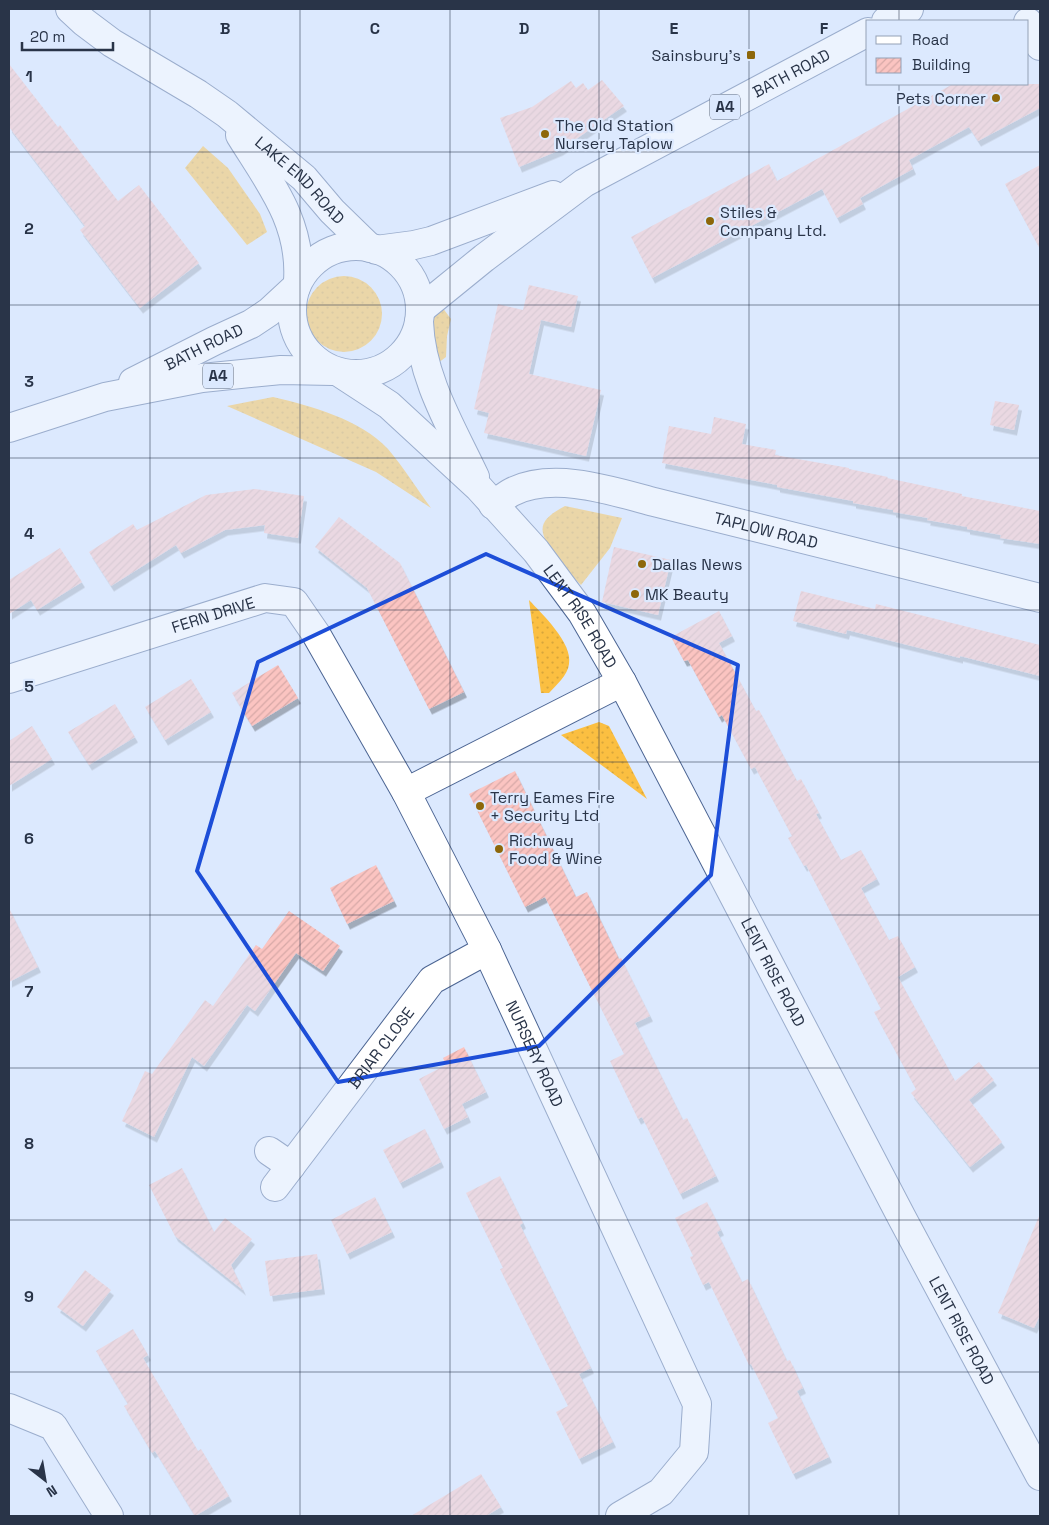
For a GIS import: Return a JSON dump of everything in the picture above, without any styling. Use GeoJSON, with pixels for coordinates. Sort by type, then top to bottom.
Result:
{"type":"FeatureCollection","features":[{"type":"Feature","properties":{"kind":"street","name":"LAKE END ROAD"},"geometry":{"type":"LineString","coordinates":[[70,9],[112,43],[198,94],[227,114],[304,178],[338,218],[373,249]]}},
{"type":"Feature","properties":{"kind":"street"},"geometry":{"type":"LineString","coordinates":[[888,20],[909,9]]}},
{"type":"Feature","properties":{"kind":"street"},"geometry":{"type":"LineString","coordinates":[[1029,26],[1040,46]]}},
{"type":"Feature","properties":{"kind":"street","name":"BATH ROAD"},"geometry":{"type":"LineString","coordinates":[[373,249],[414,245],[432,241],[584,183],[866,33]]}},
{"type":"Feature","properties":{"kind":"street","name":"LAKE END ROAD"},"geometry":{"type":"LineString","coordinates":[[227,114],[289,218],[298,250],[297,284]]}},
{"type":"Feature","properties":{"kind":"street","name":"BATH ROAD"},"geometry":{"type":"LineString","coordinates":[[419,316],[484,258],[584,183]]}},
{"type":"Feature","properties":{"kind":"street"},"geometry":{"type":"LineString","coordinates":[[349,246],[373,249],[394,259],[408,274],[417,290],[419,316],[414,337],[406,350],[393,362],[379,370],[361,374],[337,372],[319,363],[306,352],[297,337],[292,319],[292,299],[297,284],[311,264],[329,252],[349,246]]}},
{"type":"Feature","properties":{"kind":"street","name":"BATH ROAD"},"geometry":{"type":"LineString","coordinates":[[105,397],[214,340],[251,324],[269,312],[297,284]]}},
{"type":"Feature","properties":{"kind":"street","name":"LENT RISE ROAD"},"geometry":{"type":"LineString","coordinates":[[419,316],[422,356],[430,379],[486,496]]}},
{"type":"Feature","properties":{"kind":"street","name":"BATH ROAD"},"geometry":{"type":"LineString","coordinates":[[9,428],[105,397],[202,378],[282,370],[337,372]]}},
{"type":"Feature","properties":{"kind":"street","name":"LENT RISE ROAD"},"geometry":{"type":"LineString","coordinates":[[337,372],[389,405],[486,496],[536,551],[582,613],[622,682],[902,1218],[1039,1467]]}},
{"type":"Feature","properties":{"kind":"street","name":"TAPLOW ROAD"},"geometry":{"type":"LineString","coordinates":[[486,496],[542,483],[559,483],[609,490],[1040,598]]}},
{"type":"Feature","properties":{"kind":"street","name":"FERN DRIVE"},"geometry":{"type":"LineString","coordinates":[[9,679],[265,598],[294,602],[316,634],[406,792]]}},
{"type":"Feature","properties":{"kind":"street"},"geometry":{"type":"LineString","coordinates":[[406,792],[622,682]]}},
{"type":"Feature","properties":{"kind":"street","name":"NURSERY ROAD"},"geometry":{"type":"LineString","coordinates":[[406,792],[487,950],[697,1404],[694,1452],[661,1492],[620,1516]]}},
{"type":"Feature","properties":{"kind":"street","name":"BRIAR CLOSE"},"geometry":{"type":"LineString","coordinates":[[278,1168],[432,980],[487,950]]}},
{"type":"Feature","properties":{"kind":"street"},"geometry":{"type":"LineString","coordinates":[[9,1408],[53,1426],[109,1516]]}},
{"type":"Feature","properties":{"kind":"highlighted area"},"geometry":{"type":"Polygon","coordinates":[[[486,554],[738,665],[711,875],[539,1046],[338,1082],[197,871],[258,662],[486,554]]]}},
{"type":"Feature","properties":{"kind":"shaded area"},"geometry":{"type":"Polygon","coordinates":[[[203,146],[228,168],[260,214],[267,232],[247,245],[185,168],[203,146]]]}},
{"type":"Feature","properties":{"kind":"shaded area"},"geometry":{"type":"Polygon","coordinates":[[[344,276],[358,279],[371,287],[379,300],[382,314],[379,328],[371,341],[358,349],[344,352],[330,349],[317,341],[309,328],[306,314],[309,300],[317,287],[330,279],[344,276]]]}},
{"type":"Feature","properties":{"kind":"shaded area"},"geometry":{"type":"Polygon","coordinates":[[[442,307],[451,319],[447,336],[446,357],[430,369],[428,326],[442,307]]]}},
{"type":"Feature","properties":{"kind":"shaded area"},"geometry":{"type":"Polygon","coordinates":[[[273,397],[319,409],[364,429],[394,456],[431,508],[376,472],[227,406],[273,397]]]}},
{"type":"Feature","properties":{"kind":"shaded area"},"geometry":{"type":"Polygon","coordinates":[[[565,506],[622,518],[610,548],[581,585],[555,555],[543,532],[543,527],[549,516],[565,506]]]}},
{"type":"Feature","properties":{"kind":"shaded area"},"geometry":{"type":"Polygon","coordinates":[[[529,600],[562,638],[569,656],[566,672],[549,693],[541,693],[529,600]]]}},
{"type":"Feature","properties":{"kind":"shaded area"},"geometry":{"type":"Polygon","coordinates":[[[599,722],[609,726],[647,799],[561,735],[599,722]]]}},
{"type":"Feature","properties":{"kind":"building"},"geometry":{"type":"Polygon","coordinates":[[[9,64],[58,127],[60,125],[118,201],[139,185],[199,263],[140,308],[80,230],[85,226],[9,127],[9,64]]]}},
{"type":"Feature","properties":{"kind":"building","name":"The Old Station Nursery Taplow"},"geometry":{"type":"Polygon","coordinates":[[[602,80],[624,106],[560,150],[519,167],[500,118],[532,107],[571,81],[576,88],[583,83],[588,90],[602,80]]]}},
{"type":"Feature","properties":{"kind":"building"},"geometry":{"type":"Polygon","coordinates":[[[1040,84],[1040,108],[978,141],[969,127],[909,160],[913,169],[860,198],[863,204],[837,218],[822,189],[652,278],[631,237],[769,164],[777,181],[951,85],[1040,84]]]}},
{"type":"Feature","properties":{"kind":"building"},"geometry":{"type":"Polygon","coordinates":[[[1040,165],[1040,249],[1005,184],[1040,165]]]}},
{"type":"Feature","properties":{"kind":"building"},"geometry":{"type":"Polygon","coordinates":[[[529,285],[578,296],[571,327],[541,320],[529,374],[601,390],[586,456],[484,433],[489,413],[474,409],[498,304],[523,310],[529,285]]]}},
{"type":"Feature","properties":{"kind":"building"},"geometry":{"type":"Polygon","coordinates":[[[995,401],[1019,405],[1014,430],[990,425],[995,401]]]}},
{"type":"Feature","properties":{"kind":"building"},"geometry":{"type":"Polygon","coordinates":[[[714,417],[746,424],[742,444],[776,450],[775,455],[849,468],[962,494],[962,496],[1040,511],[1040,544],[1000,538],[1001,535],[927,520],[928,518],[893,512],[893,510],[853,503],[853,501],[662,463],[669,426],[711,434],[714,417]]]}},
{"type":"Feature","properties":{"kind":"building"},"geometry":{"type":"Polygon","coordinates":[[[255,489],[304,496],[298,538],[264,533],[265,525],[225,530],[181,553],[176,545],[111,586],[89,552],[133,524],[137,530],[206,495],[255,489]]]}},
{"type":"Feature","properties":{"kind":"building"},"geometry":{"type":"Polygon","coordinates":[[[339,517],[400,563],[464,692],[429,709],[367,588],[315,547],[339,517]]]}},
{"type":"Feature","properties":{"kind":"building"},"geometry":{"type":"Polygon","coordinates":[[[614,547],[671,560],[658,615],[602,602],[614,547]]]}},
{"type":"Feature","properties":{"kind":"building"},"geometry":{"type":"Polygon","coordinates":[[[60,548],[82,582],[37,610],[31,600],[9,614],[9,580],[60,548]]]}},
{"type":"Feature","properties":{"kind":"building"},"geometry":{"type":"Polygon","coordinates":[[[801,591],[875,609],[876,604],[1040,645],[1040,676],[847,630],[846,634],[793,621],[801,591]]]}},
{"type":"Feature","properties":{"kind":"building"},"geometry":{"type":"Polygon","coordinates":[[[719,611],[732,636],[719,643],[756,711],[759,710],[797,781],[801,779],[819,813],[816,814],[841,860],[861,850],[877,879],[861,888],[889,940],[898,936],[915,967],[898,977],[955,1081],[979,1062],[994,1080],[969,1100],[1002,1142],[970,1167],[911,1093],[916,1089],[874,1012],[881,1009],[806,865],[804,866],[788,838],[792,836],[755,767],[751,769],[722,715],[719,717],[688,660],[684,661],[671,637],[719,611]]]}},
{"type":"Feature","properties":{"kind":"building"},"geometry":{"type":"Polygon","coordinates":[[[278,665],[298,698],[252,726],[232,693],[278,665]]]}},
{"type":"Feature","properties":{"kind":"building"},"geometry":{"type":"Polygon","coordinates":[[[191,679],[211,712],[165,740],[145,707],[191,679]]]}},
{"type":"Feature","properties":{"kind":"building"},"geometry":{"type":"Polygon","coordinates":[[[115,704],[135,737],[89,765],[68,732],[115,704]]]}},
{"type":"Feature","properties":{"kind":"building"},"geometry":{"type":"Polygon","coordinates":[[[32,726],[52,759],[9,786],[9,741],[32,726]]]}},
{"type":"Feature","properties":{"kind":"building"},"geometry":{"type":"Polygon","coordinates":[[[515,771],[576,897],[587,892],[619,959],[621,958],[650,1016],[635,1023],[683,1120],[687,1118],[716,1176],[680,1194],[642,1117],[638,1119],[610,1061],[624,1054],[545,897],[525,907],[469,794],[515,771]]]}},
{"type":"Feature","properties":{"kind":"building"},"geometry":{"type":"Polygon","coordinates":[[[376,865],[394,901],[347,924],[330,888],[376,865]]]}},
{"type":"Feature","properties":{"kind":"building"},"geometry":{"type":"Polygon","coordinates":[[[9,908],[38,967],[9,982],[9,908]]]}},
{"type":"Feature","properties":{"kind":"building"},"geometry":{"type":"Polygon","coordinates":[[[289,911],[340,946],[323,971],[296,953],[255,1011],[247,1005],[204,1066],[192,1057],[154,1137],[122,1121],[145,1071],[152,1074],[205,1000],[213,1006],[256,945],[262,949],[289,911]]]}},
{"type":"Feature","properties":{"kind":"building"},"geometry":{"type":"Polygon","coordinates":[[[464,1047],[486,1092],[462,1104],[468,1117],[444,1129],[419,1079],[446,1065],[443,1058],[464,1047]]]}},
{"type":"Feature","properties":{"kind":"building"},"geometry":{"type":"Polygon","coordinates":[[[425,1129],[441,1162],[400,1183],[383,1150],[425,1129]]]}},
{"type":"Feature","properties":{"kind":"building"},"geometry":{"type":"Polygon","coordinates":[[[182,1168],[214,1232],[225,1218],[252,1239],[231,1265],[243,1290],[175,1236],[149,1185],[182,1168]]]}},
{"type":"Feature","properties":{"kind":"building"},"geometry":{"type":"Polygon","coordinates":[[[500,1176],[523,1223],[520,1225],[591,1368],[579,1374],[613,1442],[579,1459],[556,1412],[568,1406],[500,1269],[503,1268],[466,1193],[500,1176]]]}},
{"type":"Feature","properties":{"kind":"building"},"geometry":{"type":"Polygon","coordinates":[[[375,1197],[392,1232],[347,1254],[331,1220],[375,1197]]]}},
{"type":"Feature","properties":{"kind":"building"},"geometry":{"type":"Polygon","coordinates":[[[707,1202],[721,1230],[717,1232],[742,1282],[748,1279],[787,1361],[790,1360],[803,1388],[797,1391],[829,1457],[793,1474],[768,1423],[778,1418],[751,1364],[749,1365],[709,1282],[703,1285],[690,1257],[693,1256],[675,1218],[707,1202]]]}},
{"type":"Feature","properties":{"kind":"building"},"geometry":{"type":"Polygon","coordinates":[[[1040,1214],[1040,1315],[1034,1328],[998,1313],[1040,1214]]]}},
{"type":"Feature","properties":{"kind":"building"},"geometry":{"type":"Polygon","coordinates":[[[317,1254],[322,1289],[270,1296],[265,1261],[317,1254]]]}},
{"type":"Feature","properties":{"kind":"building"},"geometry":{"type":"Polygon","coordinates":[[[85,1270],[111,1290],[83,1326],[57,1307],[85,1270]]]}},
{"type":"Feature","properties":{"kind":"building"},"geometry":{"type":"Polygon","coordinates":[[[133,1329],[148,1355],[143,1358],[198,1451],[201,1449],[229,1496],[195,1516],[155,1451],[152,1453],[124,1406],[128,1404],[96,1351],[133,1329]]]}},
{"type":"Feature","properties":{"kind":"building"},"geometry":{"type":"Polygon","coordinates":[[[481,1474],[501,1507],[486,1516],[411,1516],[481,1474]]]}},
{"type":"Feature","properties":{"kind":"place","name":"Sainsbury's"},"geometry":{"type":"Point","coordinates":[751,55]}},
{"type":"Feature","properties":{"kind":"place","name":"Pets Corner"},"geometry":{"type":"Point","coordinates":[996,98]}},
{"type":"Feature","properties":{"kind":"place","name":"The Old Station Nursery Taplow"},"geometry":{"type":"Point","coordinates":[545,134]}},
{"type":"Feature","properties":{"kind":"place","name":"Stiles & Company Ltd."},"geometry":{"type":"Point","coordinates":[710,221]}},
{"type":"Feature","properties":{"kind":"place","name":"Dallas News"},"geometry":{"type":"Point","coordinates":[642,564]}},
{"type":"Feature","properties":{"kind":"place","name":"MK Beauty"},"geometry":{"type":"Point","coordinates":[635,594]}},
{"type":"Feature","properties":{"kind":"place","name":"Terry Eames Fire + Security Ltd"},"geometry":{"type":"Point","coordinates":[480,806]}},
{"type":"Feature","properties":{"kind":"place","name":"Richway Food & Wine"},"geometry":{"type":"Point","coordinates":[499,849]}}]}
